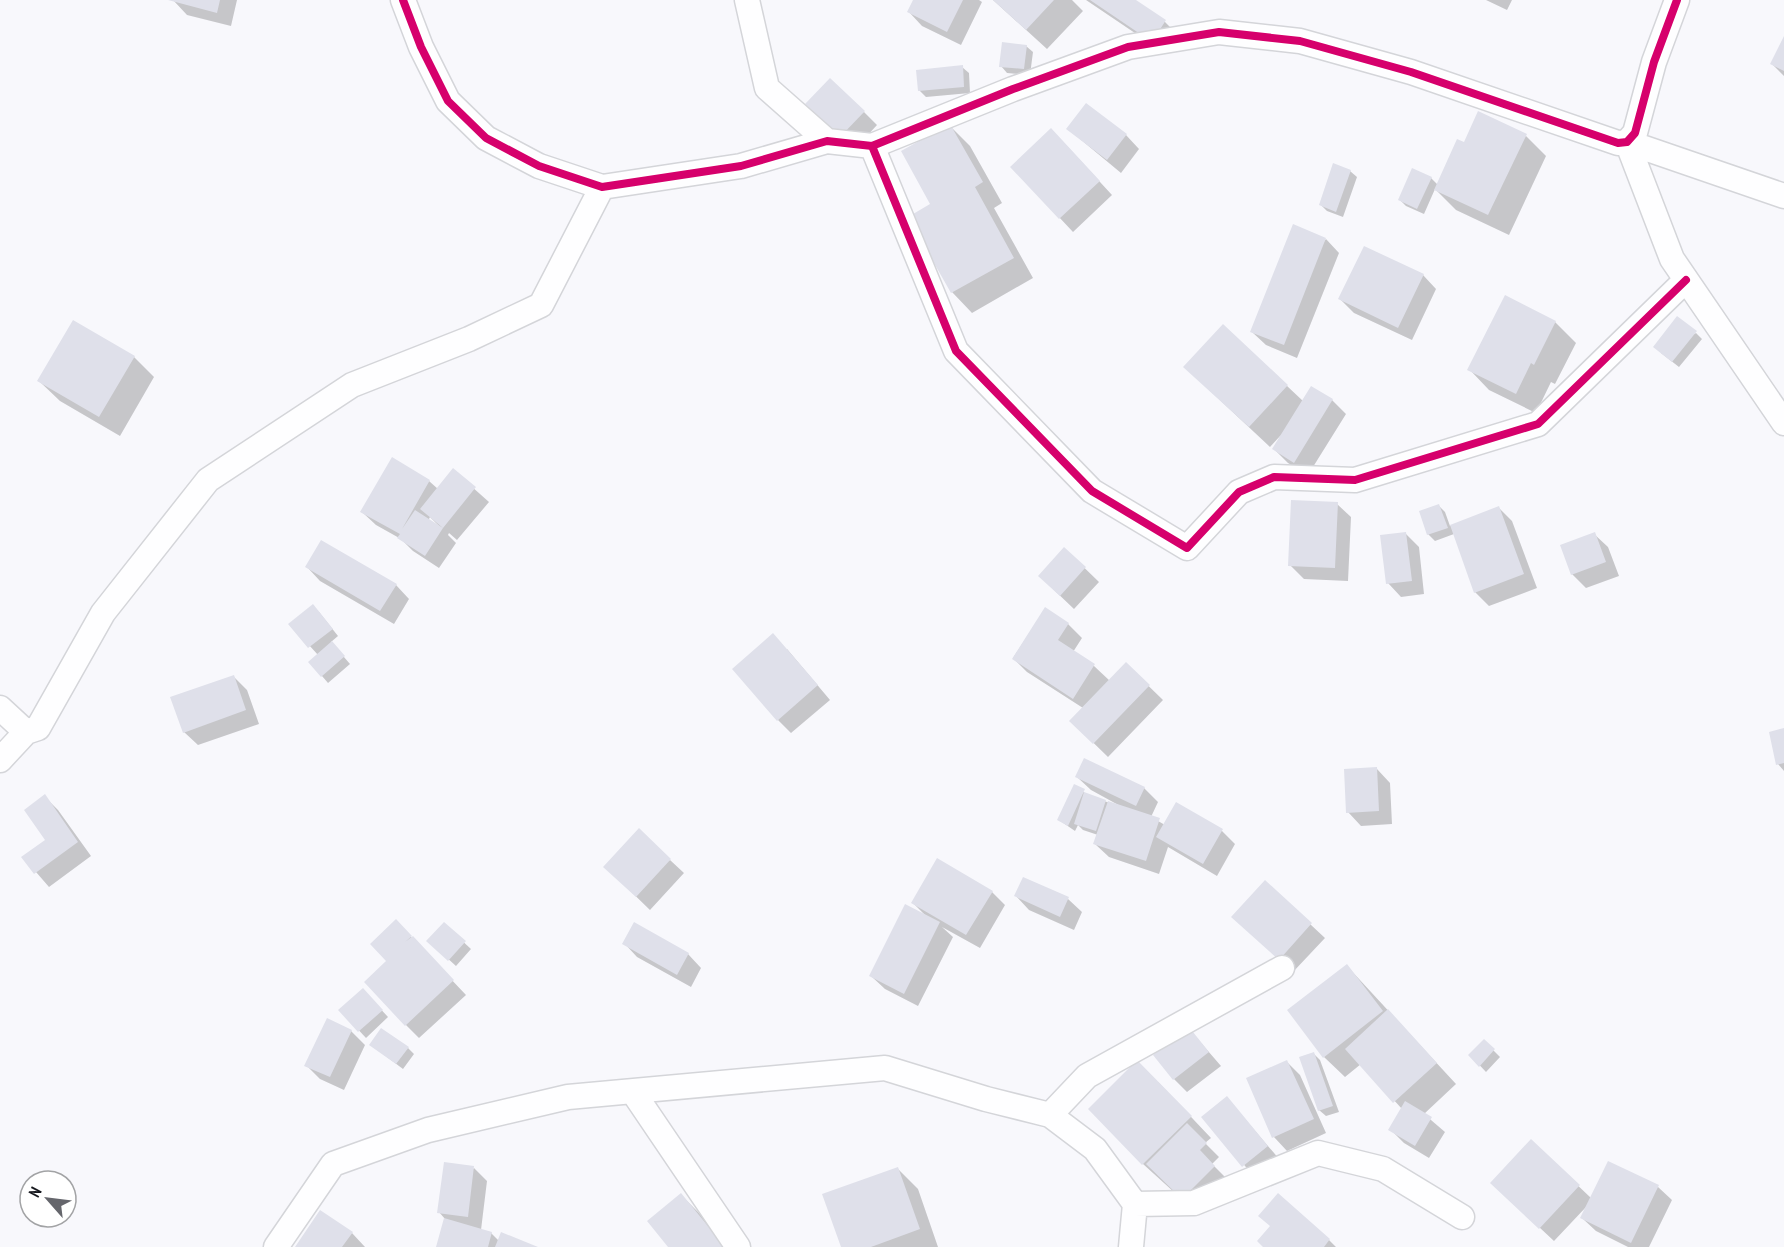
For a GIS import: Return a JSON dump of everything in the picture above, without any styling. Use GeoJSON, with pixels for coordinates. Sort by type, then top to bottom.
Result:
{"type":"FeatureCollection","features":[{"type":"Feature","properties":{"kind":"street"},"geometry":{"type":"LineString","coordinates":[[403,0],[421,47],[448,101],[486,138],[539,166],[602,187],[741,166],[827,141],[872,146],[1013,89],[1128,47],[1219,32],[1300,41],[1411,72],[1618,143],[1627,142],[1784,196]]}},
{"type":"Feature","properties":{"kind":"street"},"geometry":{"type":"LineString","coordinates":[[747,0],[767,88],[827,141]]}},
{"type":"Feature","properties":{"kind":"street"},"geometry":{"type":"LineString","coordinates":[[1627,142],[1635,133],[1654,62],[1677,0]]}},
{"type":"Feature","properties":{"kind":"street"},"geometry":{"type":"LineString","coordinates":[[1627,142],[1672,259],[1784,423]]}},
{"type":"Feature","properties":{"kind":"street"},"geometry":{"type":"LineString","coordinates":[[872,146],[956,351],[1092,491],[1187,548],[1239,492],[1274,477],[1355,480],[1538,424],[1686,280]]}},
{"type":"Feature","properties":{"kind":"street"},"geometry":{"type":"LineString","coordinates":[[0,760],[26,732],[38,728],[103,613],[208,480],[352,385],[470,339],[541,305],[602,187]]}},
{"type":"Feature","properties":{"kind":"street"},"geometry":{"type":"LineString","coordinates":[[0,708],[26,732]]}},
{"type":"Feature","properties":{"kind":"street"},"geometry":{"type":"LineString","coordinates":[[1050,1115],[1087,1076],[1282,968]]}},
{"type":"Feature","properties":{"kind":"street"},"geometry":{"type":"LineString","coordinates":[[276,1247],[333,1164],[428,1130],[568,1097],[885,1068],[986,1099],[1050,1115],[1095,1149],[1135,1204],[1131,1247]]}},
{"type":"Feature","properties":{"kind":"street"},"geometry":{"type":"LineString","coordinates":[[633,1092],[738,1247]]}},
{"type":"Feature","properties":{"kind":"street"},"geometry":{"type":"LineString","coordinates":[[1135,1204],[1194,1203],[1318,1153],[1383,1169],[1462,1217]]}},
{"type":"Feature","properties":{"kind":"building"},"geometry":{"type":"Polygon","coordinates":[[[168,0],[220,0],[217,13],[168,0]]]}},
{"type":"Feature","properties":{"kind":"building"},"geometry":{"type":"Polygon","coordinates":[[[913,0],[963,0],[947,32],[907,12],[913,0]]]}},
{"type":"Feature","properties":{"kind":"building"},"geometry":{"type":"Polygon","coordinates":[[[993,0],[1054,0],[1026,30],[993,0]]]}},
{"type":"Feature","properties":{"kind":"building"},"geometry":{"type":"Polygon","coordinates":[[[1090,0],[1136,0],[1166,20],[1152,42],[1090,0]]]}},
{"type":"Feature","properties":{"kind":"building"},"geometry":{"type":"Polygon","coordinates":[[[1784,36],[1784,71],[1770,64],[1784,36]]]}},
{"type":"Feature","properties":{"kind":"building"},"geometry":{"type":"Polygon","coordinates":[[[1002,42],[1027,45],[1024,69],[999,67],[1002,42]]]}},
{"type":"Feature","properties":{"kind":"building"},"geometry":{"type":"Polygon","coordinates":[[[963,65],[964,87],[918,91],[916,70],[963,65]]]}},
{"type":"Feature","properties":{"kind":"building"},"geometry":{"type":"Polygon","coordinates":[[[830,78],[865,111],[840,137],[805,104],[830,78]]]}},
{"type":"Feature","properties":{"kind":"building"},"geometry":{"type":"Polygon","coordinates":[[[1086,103],[1127,134],[1107,160],[1066,129],[1086,103]]]}},
{"type":"Feature","properties":{"kind":"building"},"geometry":{"type":"Polygon","coordinates":[[[1478,111],[1527,134],[1488,215],[1434,190],[1457,139],[1464,142],[1478,111]]]}},
{"type":"Feature","properties":{"kind":"building"},"geometry":{"type":"Polygon","coordinates":[[[950,124],[983,182],[975,187],[1014,258],[951,293],[908,217],[930,204],[901,151],[950,124]]]}},
{"type":"Feature","properties":{"kind":"building"},"geometry":{"type":"Polygon","coordinates":[[[1051,128],[1100,181],[1059,219],[1010,167],[1051,128]]]}},
{"type":"Feature","properties":{"kind":"building"},"geometry":{"type":"Polygon","coordinates":[[[1333,163],[1351,170],[1336,212],[1319,205],[1333,163]]]}},
{"type":"Feature","properties":{"kind":"building"},"geometry":{"type":"Polygon","coordinates":[[[1412,168],[1432,177],[1417,209],[1398,200],[1412,168]]]}},
{"type":"Feature","properties":{"kind":"building"},"geometry":{"type":"Polygon","coordinates":[[[1293,224],[1326,238],[1284,345],[1250,332],[1293,224]]]}},
{"type":"Feature","properties":{"kind":"building"},"geometry":{"type":"Polygon","coordinates":[[[1364,246],[1424,274],[1398,328],[1338,299],[1364,246]]]}},
{"type":"Feature","properties":{"kind":"building"},"geometry":{"type":"Polygon","coordinates":[[[1505,295],[1556,321],[1534,365],[1531,363],[1516,394],[1467,370],[1505,295]]]}},
{"type":"Feature","properties":{"kind":"building"},"geometry":{"type":"Polygon","coordinates":[[[1677,316],[1697,331],[1672,362],[1653,347],[1677,316]]]}},
{"type":"Feature","properties":{"kind":"building"},"geometry":{"type":"Polygon","coordinates":[[[73,320],[135,356],[99,417],[37,381],[73,320]]]}},
{"type":"Feature","properties":{"kind":"building"},"geometry":{"type":"Polygon","coordinates":[[[1223,324],[1288,385],[1249,427],[1183,367],[1223,324]]]}},
{"type":"Feature","properties":{"kind":"building"},"geometry":{"type":"Polygon","coordinates":[[[1311,386],[1333,399],[1294,463],[1272,449],[1311,386]]]}},
{"type":"Feature","properties":{"kind":"building"},"geometry":{"type":"Polygon","coordinates":[[[392,457],[430,480],[402,529],[415,510],[443,528],[425,556],[397,538],[400,534],[360,512],[392,457]]]}},
{"type":"Feature","properties":{"kind":"building"},"geometry":{"type":"Polygon","coordinates":[[[453,468],[476,487],[443,528],[420,509],[453,468]]]}},
{"type":"Feature","properties":{"kind":"building"},"geometry":{"type":"Polygon","coordinates":[[[1291,500],[1338,502],[1335,568],[1288,566],[1291,500]]]}},
{"type":"Feature","properties":{"kind":"building"},"geometry":{"type":"Polygon","coordinates":[[[1439,504],[1448,528],[1427,535],[1419,511],[1439,504]]]}},
{"type":"Feature","properties":{"kind":"building"},"geometry":{"type":"Polygon","coordinates":[[[1499,506],[1524,574],[1474,593],[1450,525],[1499,506]]]}},
{"type":"Feature","properties":{"kind":"building"},"geometry":{"type":"Polygon","coordinates":[[[1406,532],[1412,581],[1386,584],[1380,535],[1406,532]]]}},
{"type":"Feature","properties":{"kind":"building"},"geometry":{"type":"Polygon","coordinates":[[[1595,532],[1606,562],[1571,575],[1560,545],[1595,532]]]}},
{"type":"Feature","properties":{"kind":"building"},"geometry":{"type":"Polygon","coordinates":[[[321,540],[397,584],[380,611],[305,567],[321,540]]]}},
{"type":"Feature","properties":{"kind":"building"},"geometry":{"type":"Polygon","coordinates":[[[1064,547],[1086,567],[1060,596],[1038,576],[1064,547]]]}},
{"type":"Feature","properties":{"kind":"building"},"geometry":{"type":"Polygon","coordinates":[[[313,604],[333,629],[308,648],[288,624],[313,604]]]}},
{"type":"Feature","properties":{"kind":"building"},"geometry":{"type":"Polygon","coordinates":[[[1045,607],[1069,623],[1058,640],[1095,664],[1073,699],[1012,659],[1045,607]]]}},
{"type":"Feature","properties":{"kind":"building"},"geometry":{"type":"Polygon","coordinates":[[[773,633],[818,685],[777,721],[732,669],[773,633]]]}},
{"type":"Feature","properties":{"kind":"building"},"geometry":{"type":"Polygon","coordinates":[[[332,641],[345,656],[321,677],[308,662],[332,641]]]}},
{"type":"Feature","properties":{"kind":"building"},"geometry":{"type":"Polygon","coordinates":[[[1126,662],[1150,685],[1093,744],[1069,721],[1126,662]]]}},
{"type":"Feature","properties":{"kind":"building"},"geometry":{"type":"Polygon","coordinates":[[[234,675],[246,710],[183,733],[170,697],[234,675]]]}},
{"type":"Feature","properties":{"kind":"building"},"geometry":{"type":"Polygon","coordinates":[[[1784,728],[1784,763],[1776,765],[1769,732],[1784,728]]]}},
{"type":"Feature","properties":{"kind":"building"},"geometry":{"type":"Polygon","coordinates":[[[1084,758],[1145,787],[1136,806],[1075,777],[1084,758]]]}},
{"type":"Feature","properties":{"kind":"building"},"geometry":{"type":"Polygon","coordinates":[[[1377,767],[1379,811],[1346,813],[1344,769],[1377,767]]]}},
{"type":"Feature","properties":{"kind":"building"},"geometry":{"type":"Polygon","coordinates":[[[1074,784],[1085,789],[1068,826],[1057,820],[1074,784]]]}},
{"type":"Feature","properties":{"kind":"building"},"geometry":{"type":"Polygon","coordinates":[[[1084,792],[1106,800],[1096,831],[1074,824],[1084,792]]]}},
{"type":"Feature","properties":{"kind":"building"},"geometry":{"type":"Polygon","coordinates":[[[45,794],[78,842],[34,874],[21,857],[45,840],[24,810],[45,794]]]}},
{"type":"Feature","properties":{"kind":"building"},"geometry":{"type":"Polygon","coordinates":[[[1108,801],[1160,818],[1146,861],[1093,844],[1108,801]]]}},
{"type":"Feature","properties":{"kind":"building"},"geometry":{"type":"Polygon","coordinates":[[[1176,802],[1223,829],[1203,864],[1156,837],[1176,802]]]}},
{"type":"Feature","properties":{"kind":"building"},"geometry":{"type":"Polygon","coordinates":[[[639,828],[671,859],[636,897],[603,867],[639,828]]]}},
{"type":"Feature","properties":{"kind":"building"},"geometry":{"type":"Polygon","coordinates":[[[937,858],[993,891],[966,935],[911,903],[937,858]]]}},
{"type":"Feature","properties":{"kind":"building"},"geometry":{"type":"Polygon","coordinates":[[[1023,877],[1069,897],[1060,917],[1014,896],[1023,877]]]}},
{"type":"Feature","properties":{"kind":"building"},"geometry":{"type":"Polygon","coordinates":[[[1265,880],[1312,923],[1279,960],[1231,917],[1265,880]]]}},
{"type":"Feature","properties":{"kind":"building"},"geometry":{"type":"Polygon","coordinates":[[[905,904],[940,922],[904,994],[869,976],[905,904]]]}},
{"type":"Feature","properties":{"kind":"building"},"geometry":{"type":"Polygon","coordinates":[[[396,919],[412,936],[405,942],[413,936],[454,980],[405,1026],[364,982],[386,961],[370,944],[396,919]]]}},
{"type":"Feature","properties":{"kind":"building"},"geometry":{"type":"Polygon","coordinates":[[[444,922],[466,941],[448,961],[426,941],[444,922]]]}},
{"type":"Feature","properties":{"kind":"building"},"geometry":{"type":"Polygon","coordinates":[[[634,922],[689,953],[677,975],[622,944],[634,922]]]}},
{"type":"Feature","properties":{"kind":"building"},"geometry":{"type":"Polygon","coordinates":[[[1347,964],[1383,1011],[1323,1058],[1287,1010],[1347,964]]]}},
{"type":"Feature","properties":{"kind":"building"},"geometry":{"type":"Polygon","coordinates":[[[363,988],[383,1010],[358,1032],[338,1010],[363,988]]]}},
{"type":"Feature","properties":{"kind":"building"},"geometry":{"type":"Polygon","coordinates":[[[1388,1009],[1437,1063],[1393,1103],[1345,1049],[1388,1009]]]}},
{"type":"Feature","properties":{"kind":"building"},"geometry":{"type":"Polygon","coordinates":[[[327,1018],[352,1030],[330,1077],[304,1066],[327,1018]]]}},
{"type":"Feature","properties":{"kind":"building"},"geometry":{"type":"Polygon","coordinates":[[[1189,1027],[1209,1052],[1173,1080],[1153,1055],[1189,1027]]]}},
{"type":"Feature","properties":{"kind":"building"},"geometry":{"type":"Polygon","coordinates":[[[381,1028],[409,1047],[396,1064],[369,1045],[381,1028]]]}},
{"type":"Feature","properties":{"kind":"building"},"geometry":{"type":"Polygon","coordinates":[[[1484,1039],[1495,1049],[1479,1067],[1468,1055],[1484,1039]]]}},
{"type":"Feature","properties":{"kind":"building"},"geometry":{"type":"Polygon","coordinates":[[[1314,1052],[1333,1106],[1318,1111],[1299,1057],[1314,1052]]]}},
{"type":"Feature","properties":{"kind":"building"},"geometry":{"type":"Polygon","coordinates":[[[1137,1060],[1192,1116],[1142,1165],[1088,1109],[1137,1060]]]}},
{"type":"Feature","properties":{"kind":"building"},"geometry":{"type":"Polygon","coordinates":[[[1287,1060],[1314,1119],[1272,1138],[1246,1078],[1287,1060]]]}},
{"type":"Feature","properties":{"kind":"building"},"geometry":{"type":"Polygon","coordinates":[[[1227,1096],[1268,1146],[1242,1167],[1201,1117],[1227,1096]]]}},
{"type":"Feature","properties":{"kind":"building"},"geometry":{"type":"Polygon","coordinates":[[[1405,1101],[1432,1117],[1415,1146],[1388,1130],[1405,1101]]]}},
{"type":"Feature","properties":{"kind":"building"},"geometry":{"type":"Polygon","coordinates":[[[1187,1123],[1207,1143],[1200,1150],[1215,1166],[1182,1199],[1146,1164],[1187,1123]]]}},
{"type":"Feature","properties":{"kind":"building"},"geometry":{"type":"Polygon","coordinates":[[[1531,1139],[1580,1185],[1539,1229],[1490,1183],[1531,1139]]]}},
{"type":"Feature","properties":{"kind":"building"},"geometry":{"type":"Polygon","coordinates":[[[1608,1161],[1659,1185],[1631,1243],[1580,1218],[1608,1161]]]}},
{"type":"Feature","properties":{"kind":"building"},"geometry":{"type":"Polygon","coordinates":[[[444,1162],[474,1166],[468,1217],[437,1213],[444,1162]]]}},
{"type":"Feature","properties":{"kind":"building"},"geometry":{"type":"Polygon","coordinates":[[[898,1167],[920,1229],[871,1247],[841,1247],[822,1194],[898,1167]]]}},
{"type":"Feature","properties":{"kind":"building"},"geometry":{"type":"Polygon","coordinates":[[[681,1193],[725,1247],[668,1247],[647,1221],[681,1193]]]}},
{"type":"Feature","properties":{"kind":"building"},"geometry":{"type":"Polygon","coordinates":[[[1278,1193],[1330,1239],[1324,1247],[1263,1247],[1257,1241],[1270,1226],[1258,1216],[1278,1193]]]}},
{"type":"Feature","properties":{"kind":"building"},"geometry":{"type":"Polygon","coordinates":[[[320,1210],[353,1232],[342,1247],[295,1247],[320,1210]]]}},
{"type":"Feature","properties":{"kind":"building"},"geometry":{"type":"Polygon","coordinates":[[[444,1218],[492,1232],[488,1247],[436,1247],[444,1218]]]}},
{"type":"Feature","properties":{"kind":"building"},"geometry":{"type":"Polygon","coordinates":[[[501,1232],[538,1247],[495,1247],[501,1232]]]}},
{"type":"Feature","properties":{"kind":"cycle path"},"geometry":{"type":"LineString","coordinates":[[403,0],[421,47],[448,101],[486,138],[539,166],[602,187],[741,166],[827,141],[872,146],[1013,89],[1128,47],[1219,32],[1300,41],[1411,72],[1618,143],[1627,142],[1635,133],[1654,62],[1677,0]]}},
{"type":"Feature","properties":{"kind":"cycle path"},"geometry":{"type":"LineString","coordinates":[[872,146],[956,351],[1092,491],[1187,548],[1239,492],[1274,477],[1355,480],[1538,424],[1686,280]]}}]}
